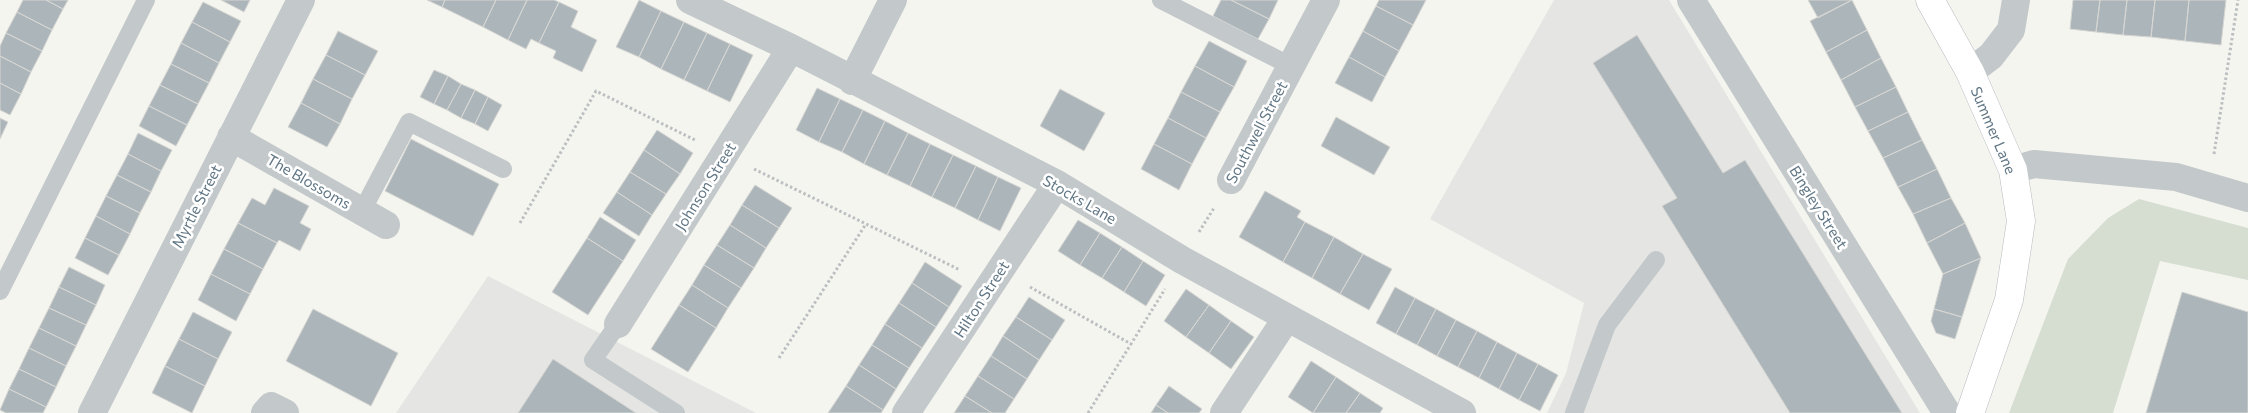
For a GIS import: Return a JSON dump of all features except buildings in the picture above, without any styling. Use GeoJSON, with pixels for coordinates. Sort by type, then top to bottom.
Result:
{"type":"FeatureCollection","features":[{"type":"Feature","properties":{"kind":"street","name":"Myrtle Street"},"geometry":{"type":"LineString","coordinates":[[92,413],[301,0]]}},
{"type":"Feature","properties":{"kind":"street","name":"Stocks Lane"},"geometry":{"type":"LineString","coordinates":[[690,0],[791,48],[852,81],[1057,184],[1182,260],[1449,410]]}},
{"type":"Feature","properties":{"kind":"street"},"geometry":{"type":"LineString","coordinates":[[852,81],[893,0]]}},
{"type":"Feature","properties":{"kind":"street","name":"Southwell Street"},"geometry":{"type":"LineString","coordinates":[[1232,180],[1326,0]]}},
{"type":"Feature","properties":{"kind":"street","name":"Bingley Street"},"geometry":{"type":"LineString","coordinates":[[1691,0],[1947,413]]}},
{"type":"Feature","properties":{"kind":"street","name":"Summer Lane"},"geometry":{"type":"LineString","coordinates":[[1930,0],[1970,72],[2013,170],[2021,221],[2009,300],[1970,413]]}},
{"type":"Feature","properties":{"kind":"street"},"geometry":{"type":"LineString","coordinates":[[1970,72],[1991,56],[2011,30],[2016,0]]}},
{"type":"Feature","properties":{"kind":"street","name":"Johnson Street"},"geometry":{"type":"LineString","coordinates":[[618,324],[791,48]]}},
{"type":"Feature","properties":{"kind":"street","name":"The Blossoms"},"geometry":{"type":"LineString","coordinates":[[231,137],[386,225]]}},
{"type":"Feature","properties":{"kind":"street"},"geometry":{"type":"LineString","coordinates":[[2013,170],[2034,164],[2176,177],[2248,198]]}},
{"type":"Feature","properties":{"kind":"street","name":"Hilton Street"},"geometry":{"type":"LineString","coordinates":[[906,413],[1057,184]]}},
{"type":"Feature","properties":{"kind":"street"},"geometry":{"type":"LineString","coordinates":[[1224,413],[1286,318]]}},
{"type":"Feature","properties":{"kind":"street"},"geometry":{"type":"LineString","coordinates":[[265,413],[271,406],[285,413]]}},
{"type":"Feature","properties":{"kind":"lane"},"geometry":{"type":"LineString","coordinates":[[0,291],[146,0]]}},
{"type":"Feature","properties":{"kind":"lane"},"geometry":{"type":"LineString","coordinates":[[1161,0],[1291,66]]}},
{"type":"Feature","properties":{"kind":"lane"},"geometry":{"type":"LineString","coordinates":[[362,211],[409,122],[502,169]]}},
{"type":"Feature","properties":{"kind":"lane"},"geometry":{"type":"LineString","coordinates":[[1574,413],[1607,325],[1656,260]]}},
{"type":"Feature","properties":{"kind":"lane"},"geometry":{"type":"LineString","coordinates":[[618,324],[593,360],[676,413]]}},
{"type":"Feature","properties":{"kind":"path"},"geometry":{"type":"LineString","coordinates":[[2209,187],[2238,0]]}},
{"type":"Feature","properties":{"kind":"path"},"geometry":{"type":"LineString","coordinates":[[520,223],[596,91],[990,285],[1034,287],[1131,344]]}},
{"type":"Feature","properties":{"kind":"path","name":"Southwell Street"},"geometry":{"type":"LineString","coordinates":[[1088,413],[1232,180]]}},
{"type":"Feature","properties":{"kind":"path"},"geometry":{"type":"LineString","coordinates":[[779,358],[866,224]]}},
{"type":"Feature","properties":{"kind":"shaded area"},"geometry":{"type":"Polygon","coordinates":[[[1554,0],[1669,0],[1920,413],[1547,413],[1566,373],[1584,303],[1430,219],[1554,0]]]}},
{"type":"Feature","properties":{"kind":"shaded area"},"geometry":{"type":"Polygon","coordinates":[[[2139,199],[2248,228],[2248,280],[2160,261],[2113,413],[2009,413],[2068,259],[2108,218],[2139,199]]]}},
{"type":"Feature","properties":{"kind":"shaded area"},"geometry":{"type":"Polygon","coordinates":[[[488,276],[756,413],[396,413],[488,276]]]}}]}
